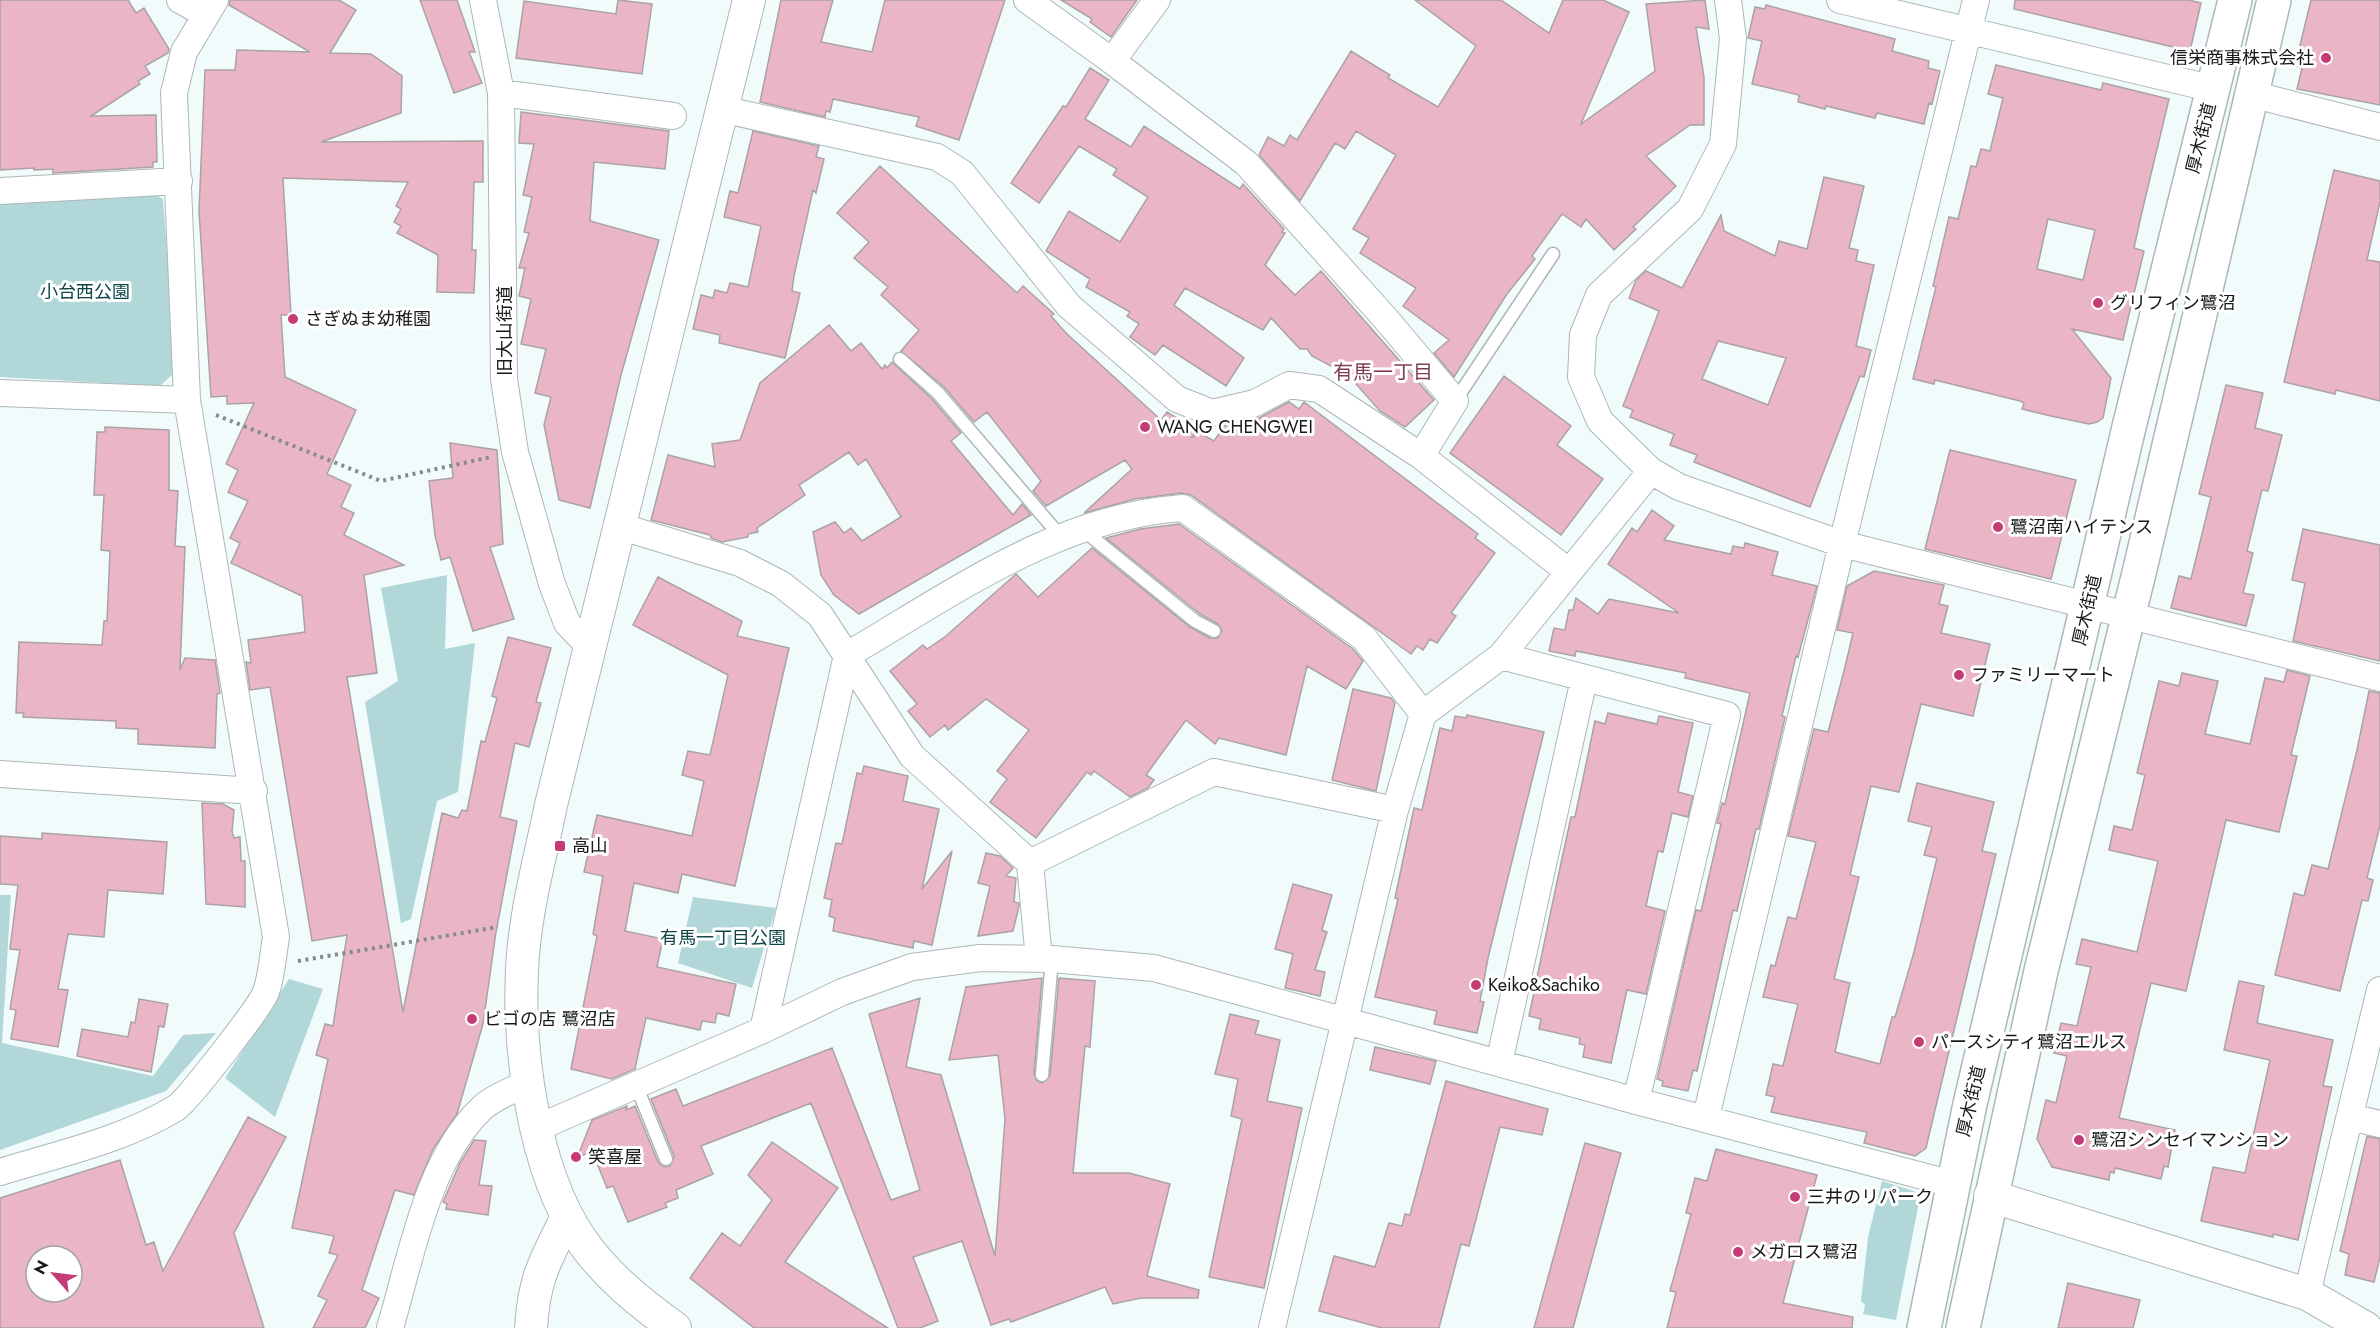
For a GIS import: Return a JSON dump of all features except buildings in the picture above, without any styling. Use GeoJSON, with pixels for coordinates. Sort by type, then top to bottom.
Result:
{"type":"FeatureCollection","features":[{"type":"Feature","properties":{"kind":"highway","name":"厚木街道"},"geometry":{"type":"LineString","coordinates":[[1924,1328],[1973,1092],[2089,606],[2129,427],[2235,0]]}},
{"type":"Feature","properties":{"kind":"highway"},"geometry":{"type":"LineString","coordinates":[[1963,1328],[2041,971],[2274,0]]}},
{"type":"Feature","properties":{"kind":"street"},"geometry":{"type":"LineString","coordinates":[[0,1172],[128,1133],[179,1106],[221,1054],[266,992],[276,937],[254,791],[188,402],[174,93],[184,52],[210,7],[180,0]]}},
{"type":"Feature","properties":{"kind":"street","name":"旧大山街道"},"geometry":{"type":"LineString","coordinates":[[483,0],[501,93],[504,379],[515,452],[567,623],[590,647]]}},
{"type":"Feature","properties":{"kind":"street"},"geometry":{"type":"LineString","coordinates":[[675,1328],[610,1274],[581,1240],[552,1186],[537,1128],[529,1082],[522,1017],[522,970],[526,934],[551,805],[749,0]]}},
{"type":"Feature","properties":{"kind":"street"},"geometry":{"type":"LineString","coordinates":[[1028,0],[1246,163],[1385,318],[1455,401],[1420,456]]}},
{"type":"Feature","properties":{"kind":"street"},"geometry":{"type":"LineString","coordinates":[[1112,62],[1157,0]]}},
{"type":"Feature","properties":{"kind":"street"},"geometry":{"type":"LineString","coordinates":[[1728,0],[1733,39],[1723,144],[1690,209],[1599,295],[1583,335],[1581,377],[1599,421],[1651,471],[1678,487],[1842,544],[2380,678]]}},
{"type":"Feature","properties":{"kind":"street"},"geometry":{"type":"LineString","coordinates":[[1840,0],[2214,89]]}},
{"type":"Feature","properties":{"kind":"street"},"geometry":{"type":"LineString","coordinates":[[1706,1117],[1842,544],[1976,0]]}},
{"type":"Feature","properties":{"kind":"street"},"geometry":{"type":"LineString","coordinates":[[501,93],[673,116]]}},
{"type":"Feature","properties":{"kind":"street"},"geometry":{"type":"LineString","coordinates":[[2251,94],[2380,127]]}},
{"type":"Feature","properties":{"kind":"street"},"geometry":{"type":"LineString","coordinates":[[721,109],[937,157],[962,174],[1069,306],[1177,399],[1212,413],[1255,403],[1289,385],[1319,389],[1420,456],[1569,572]]}},
{"type":"Feature","properties":{"kind":"street"},"geometry":{"type":"LineString","coordinates":[[0,191],[179,181]]}},
{"type":"Feature","properties":{"kind":"street"},"geometry":{"type":"LineString","coordinates":[[0,393],[188,402]]}},
{"type":"Feature","properties":{"kind":"street"},"geometry":{"type":"LineString","coordinates":[[1272,1328],[1395,810],[1423,714],[1501,656],[1651,471]]}},
{"type":"Feature","properties":{"kind":"street"},"geometry":{"type":"LineString","coordinates":[[763,1030],[847,655],[1012,558],[1071,533],[1146,510],[1183,508],[1364,638],[1423,714]]}},
{"type":"Feature","properties":{"kind":"street"},"geometry":{"type":"LineString","coordinates":[[619,526],[740,563],[782,584],[820,615],[912,756],[1030,863],[1046,959]]}},
{"type":"Feature","properties":{"kind":"street"},"geometry":{"type":"LineString","coordinates":[[1501,656],[1727,715],[1636,1101]]}},
{"type":"Feature","properties":{"kind":"street"},"geometry":{"type":"LineString","coordinates":[[1499,1063],[1584,679]]}},
{"type":"Feature","properties":{"kind":"street"},"geometry":{"type":"LineString","coordinates":[[1030,863],[1214,772],[1395,810]]}},
{"type":"Feature","properties":{"kind":"street"},"geometry":{"type":"LineString","coordinates":[[0,774],[254,791]]}},
{"type":"Feature","properties":{"kind":"street"},"geometry":{"type":"LineString","coordinates":[[537,1128],[763,1030],[842,992],[912,967],[980,957],[1046,959],[1154,968],[1636,1101],[1706,1117],[1953,1184]]}},
{"type":"Feature","properties":{"kind":"street"},"geometry":{"type":"LineString","coordinates":[[2307,1294],[2380,990]]}},
{"type":"Feature","properties":{"kind":"street"},"geometry":{"type":"LineString","coordinates":[[390,1328],[429,1196],[444,1163],[461,1133],[482,1108],[529,1082]]}},
{"type":"Feature","properties":{"kind":"street"},"geometry":{"type":"LineString","coordinates":[[2350,1117],[2380,1124]]}},
{"type":"Feature","properties":{"kind":"street"},"geometry":{"type":"LineString","coordinates":[[1990,1196],[2307,1294],[2366,1328]]}},
{"type":"Feature","properties":{"kind":"street"},"geometry":{"type":"LineString","coordinates":[[531,1328],[533,1292],[542,1266],[567,1217]]}},
{"type":"Feature","properties":{"kind":"lane"},"geometry":{"type":"LineString","coordinates":[[1455,401],[1554,254]]}},
{"type":"Feature","properties":{"kind":"lane"},"geometry":{"type":"LineString","coordinates":[[900,359],[939,393],[1071,533],[1195,621],[1214,631]]}},
{"type":"Feature","properties":{"kind":"lane"},"geometry":{"type":"LineString","coordinates":[[1042,1075],[1046,959]]}},
{"type":"Feature","properties":{"kind":"lane"},"geometry":{"type":"LineString","coordinates":[[636,1085],[666,1159]]}},
{"type":"Feature","properties":{"kind":"path"},"geometry":{"type":"LineString","coordinates":[[188,402],[381,481],[515,452]]}},
{"type":"Feature","properties":{"kind":"path"},"geometry":{"type":"LineString","coordinates":[[271,966],[504,926]]}},
{"type":"Feature","properties":{"kind":"green space","name":"小台西公園"},"geometry":{"type":"Polygon","coordinates":[[[149,191],[163,199],[176,371],[160,386],[0,377],[0,200],[149,191]]]}},
{"type":"Feature","properties":{"kind":"green space"},"geometry":{"type":"Polygon","coordinates":[[[447,575],[445,649],[475,643],[458,792],[437,801],[411,919],[401,923],[365,702],[398,681],[381,588],[447,575]]]}},
{"type":"Feature","properties":{"kind":"green space"},"geometry":{"type":"Polygon","coordinates":[[[0,895],[11,895],[2,1043],[153,1076],[183,1035],[216,1033],[166,1091],[0,1150],[0,895]]]}},
{"type":"Feature","properties":{"kind":"green space","name":"有馬一丁目公園"},"geometry":{"type":"Polygon","coordinates":[[[693,897],[776,908],[752,988],[678,963],[693,897]]]}},
{"type":"Feature","properties":{"kind":"green space"},"geometry":{"type":"Polygon","coordinates":[[[289,979],[323,989],[275,1117],[225,1078],[289,979]]]}},
{"type":"Feature","properties":{"kind":"green space"},"geometry":{"type":"Polygon","coordinates":[[[1882,1181],[1914,1191],[1920,1197],[1896,1320],[1863,1314],[1865,1305],[1861,1301],[1868,1237],[1882,1181]]]}},
{"type":"Feature","properties":{"kind":"place","name":"信栄商事株式会社"},"geometry":{"type":"Point","coordinates":[2326,58]}},
{"type":"Feature","properties":{"kind":"place","name":"グリフィン鷺沼"},"geometry":{"type":"Point","coordinates":[2098,303]}},
{"type":"Feature","properties":{"kind":"place","name":"さぎぬま幼稚園"},"geometry":{"type":"Point","coordinates":[293,319]}},
{"type":"Feature","properties":{"kind":"place","name":"WANG CHENGWEI"},"geometry":{"type":"Point","coordinates":[1145,427]}},
{"type":"Feature","properties":{"kind":"place","name":"鷺沼南ハイテンス"},"geometry":{"type":"Point","coordinates":[1998,527]}},
{"type":"Feature","properties":{"kind":"place","name":"ファミリーマート"},"geometry":{"type":"Point","coordinates":[1959,675]}},
{"type":"Feature","properties":{"kind":"place","name":"高山"},"geometry":{"type":"Point","coordinates":[560,846]}},
{"type":"Feature","properties":{"kind":"place","name":"Keiko&Sachiko"},"geometry":{"type":"Point","coordinates":[1476,985]}},
{"type":"Feature","properties":{"kind":"place","name":"ビゴの店 鷺沼店"},"geometry":{"type":"Point","coordinates":[472,1019]}},
{"type":"Feature","properties":{"kind":"place","name":"パースシティ鷺沼エルス"},"geometry":{"type":"Point","coordinates":[1919,1042]}},
{"type":"Feature","properties":{"kind":"place","name":"鷺沼シンセイマンション"},"geometry":{"type":"Point","coordinates":[2079,1140]}},
{"type":"Feature","properties":{"kind":"place","name":"笑喜屋"},"geometry":{"type":"Point","coordinates":[576,1157]}},
{"type":"Feature","properties":{"kind":"place","name":"三井のリパーク"},"geometry":{"type":"Point","coordinates":[1795,1197]}},
{"type":"Feature","properties":{"kind":"place","name":"メガロス鷺沼"},"geometry":{"type":"Point","coordinates":[1738,1252]}},
{"type":"Feature","properties":{"kind":"district","name":"有馬一丁目"},"geometry":{"type":"Point","coordinates":[1383,372]}}]}
